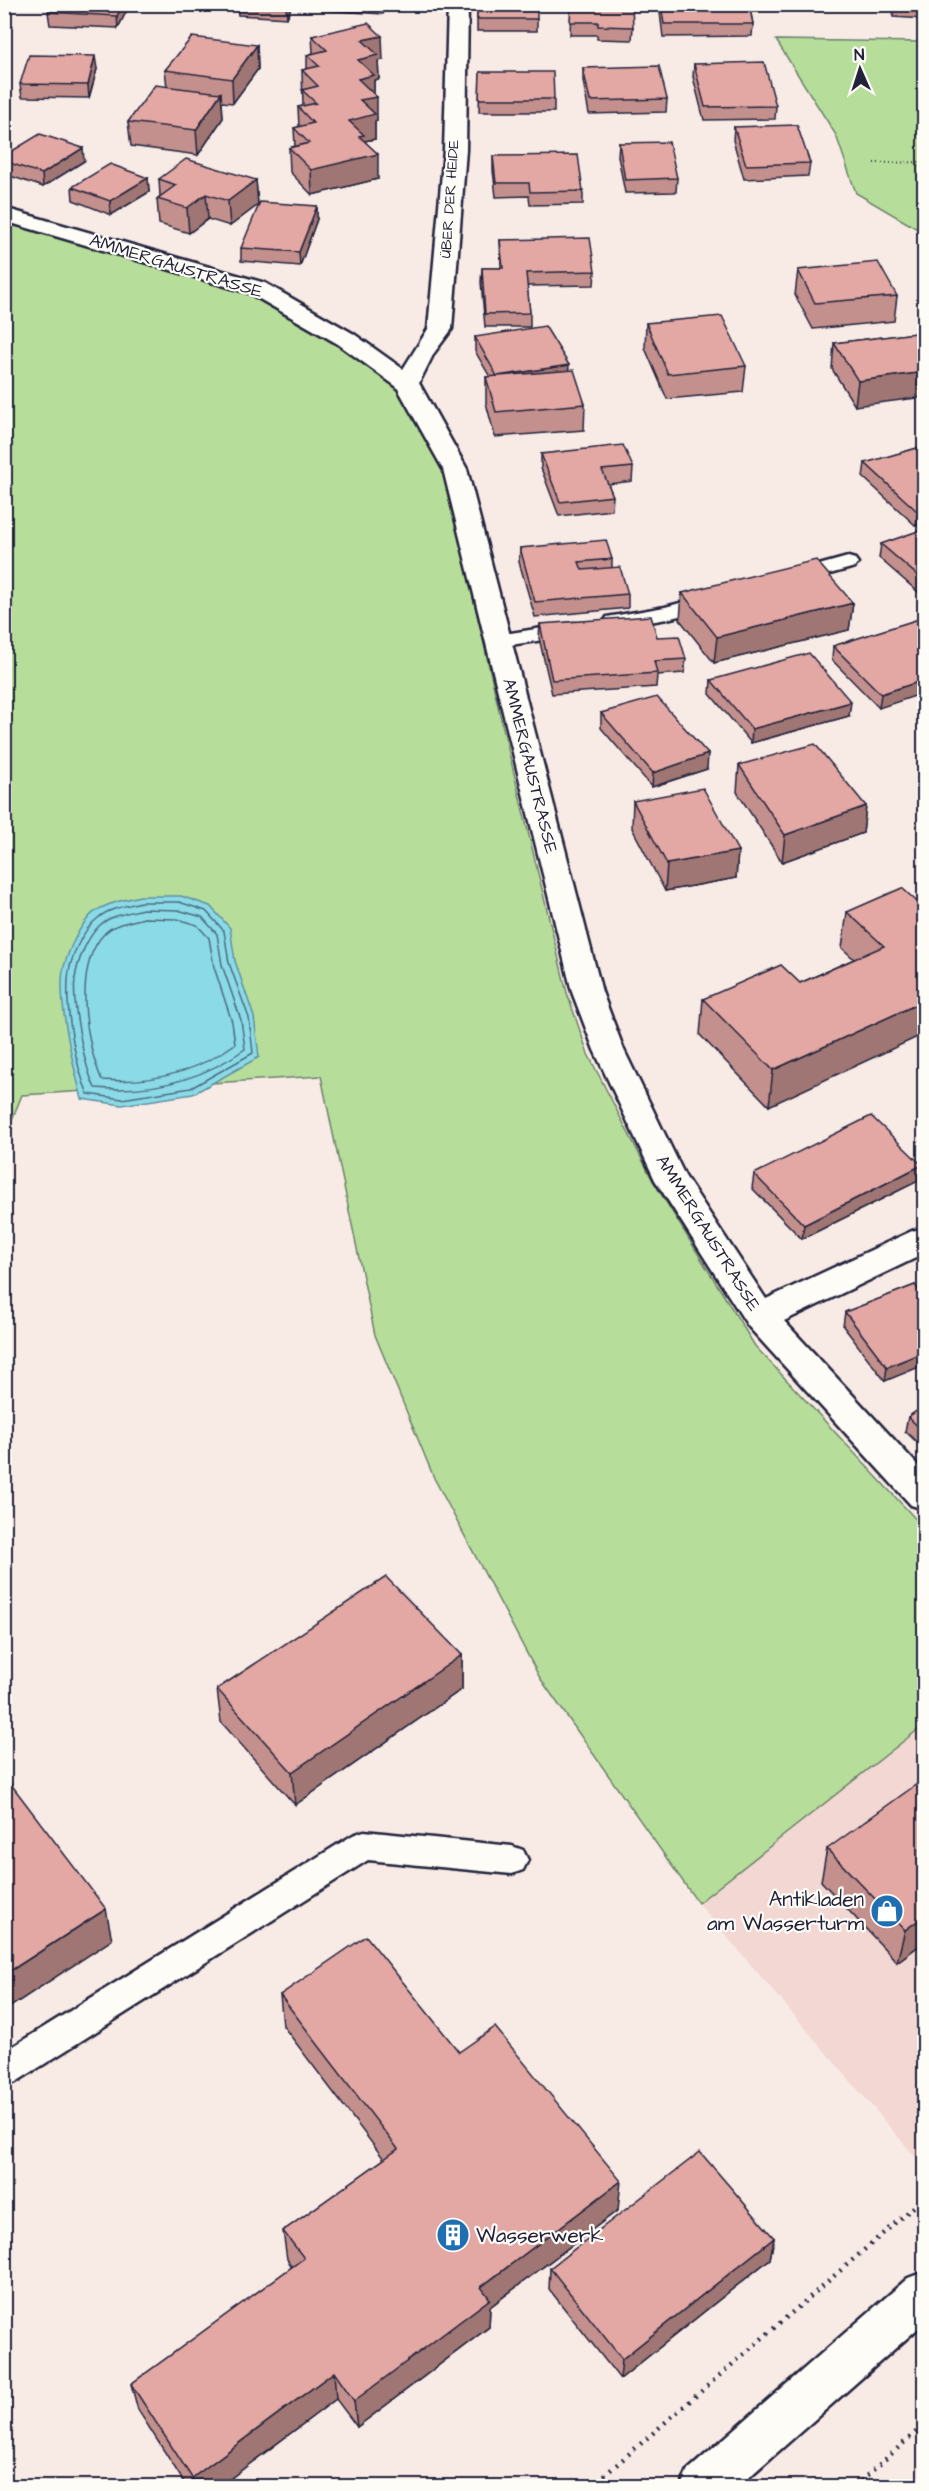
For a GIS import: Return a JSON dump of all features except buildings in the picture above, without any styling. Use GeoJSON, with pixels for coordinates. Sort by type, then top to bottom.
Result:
{"type":"FeatureCollection","features":[{"type":"Feature","properties":{"kind":"street","name":"ÜBER DER HEIDE"},"geometry":{"type":"LineString","coordinates":[[407,383],[423,353],[440,329],[455,150],[458,4]]}},
{"type":"Feature","properties":{"kind":"street","name":"AMMERGAUSTRASSE"},"geometry":{"type":"LineString","coordinates":[[4,214],[257,288],[346,339],[407,383],[455,468],[587,992],[609,1050],[671,1180],[760,1317],[924,1495]]}},
{"type":"Feature","properties":{"kind":"street"},"geometry":{"type":"LineString","coordinates":[[760,1317],[924,1240]]}},
{"type":"Feature","properties":{"kind":"street"},"geometry":{"type":"LineString","coordinates":[[704,2487],[924,2294]]}},
{"type":"Feature","properties":{"kind":"lane"},"geometry":{"type":"LineString","coordinates":[[769,585],[848,563]]}},
{"type":"Feature","properties":{"kind":"lane"},"geometry":{"type":"LineString","coordinates":[[498,641],[667,613],[735,594]]}},
{"type":"Feature","properties":{"kind":"lane"},"geometry":{"type":"LineString","coordinates":[[4,2072],[364,1845],[512,1860]]}},
{"type":"Feature","properties":{"kind":"path"},"geometry":{"type":"LineString","coordinates":[[874,163],[924,162]]}},
{"type":"Feature","properties":{"kind":"path"},"geometry":{"type":"LineString","coordinates":[[592,2487],[924,2198]]}},
{"type":"Feature","properties":{"kind":"path"},"geometry":{"type":"LineString","coordinates":[[855,2487],[924,2425]]}},
{"type":"Feature","properties":{"kind":"shaded area"},"geometry":{"type":"Polygon","coordinates":[[[924,1725],[924,2167],[698,1903],[924,1725]]]}},
{"type":"Feature","properties":{"kind":"green space"},"geometry":{"type":"Polygon","coordinates":[[[776,40],[924,42],[924,233],[856,193],[836,135],[776,40]]]}},
{"type":"Feature","properties":{"kind":"green space"},"geometry":{"type":"Polygon","coordinates":[[[5,221],[249,293],[341,346],[396,388],[444,470],[567,993],[588,1054],[653,1181],[755,1346],[924,1528],[924,1725],[698,1903],[540,1678],[434,1478],[375,1335],[321,1076],[22,1095],[5,1137],[5,221]]]}},
{"type":"Feature","properties":{"kind":"water"},"geometry":{"type":"Polygon","coordinates":[[[140,896],[181,896],[210,906],[230,928],[235,961],[254,1017],[259,1057],[193,1094],[122,1105],[82,1099],[63,1009],[62,980],[65,965],[71,947],[89,917],[113,903],[140,896]]]}},
{"type":"Feature","properties":{"kind":"place","name":"Antikladen am Wasserturm"},"geometry":{"type":"Point","coordinates":[887,1911]}},
{"type":"Feature","properties":{"kind":"place","name":"Wasserwerk"},"geometry":{"type":"Point","coordinates":[453,2235]}}]}
